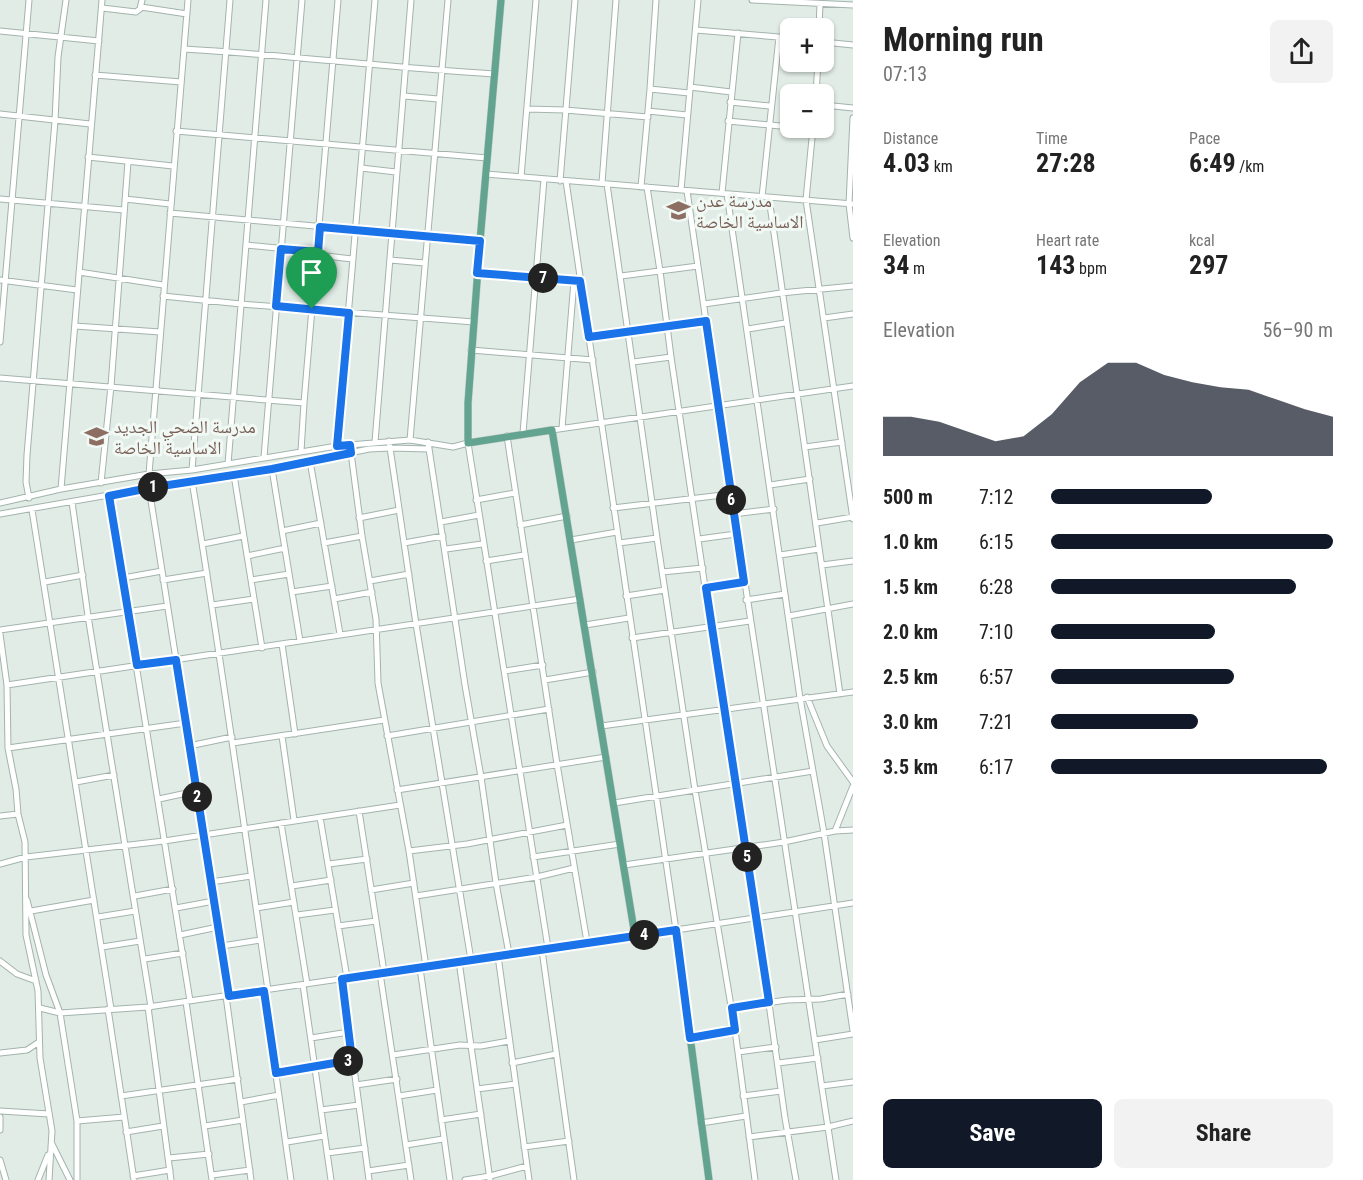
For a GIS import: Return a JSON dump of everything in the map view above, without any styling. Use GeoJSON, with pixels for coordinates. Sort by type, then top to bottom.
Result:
{"type":"FeatureCollection","features":[{"type":"Feature","properties":{"kind":"main road"},"geometry":{"type":"LineString","coordinates":[[501,0],[471,350],[467,416],[468,443],[552,430],[635,936],[676,930],[709,1180]]}},
{"type":"Feature","properties":{"kind":"street"},"geometry":{"type":"LineString","coordinates":[[0,342],[3,281],[29,0]]}},
{"type":"Feature","properties":{"kind":"street"},"geometry":{"type":"LineString","coordinates":[[29,498],[26,482],[27,454],[58,62],[66,0]]}},
{"type":"Feature","properties":{"kind":"street"},"geometry":{"type":"LineString","coordinates":[[61,489],[102,0]]}},
{"type":"Feature","properties":{"kind":"street"},"geometry":{"type":"LineString","coordinates":[[102,8],[136,12],[141,7],[142,0]]}},
{"type":"Feature","properties":{"kind":"street"},"geometry":{"type":"LineString","coordinates":[[149,474],[188,0]]}},
{"type":"Feature","properties":{"kind":"street"},"geometry":{"type":"LineString","coordinates":[[192,470],[230,0]]}},
{"type":"Feature","properties":{"kind":"street"},"geometry":{"type":"LineString","coordinates":[[228,464],[266,0]]}},
{"type":"Feature","properties":{"kind":"street"},"geometry":{"type":"LineString","coordinates":[[264,457],[302,0]]}},
{"type":"Feature","properties":{"kind":"street"},"geometry":{"type":"LineString","coordinates":[[302,451],[304,403],[338,0]]}},
{"type":"Feature","properties":{"kind":"street"},"geometry":{"type":"LineString","coordinates":[[337,446],[375,0]]}},
{"type":"Feature","properties":{"kind":"street"},"geometry":{"type":"LineString","coordinates":[[375,442],[411,0]]}},
{"type":"Feature","properties":{"kind":"street"},"geometry":{"type":"LineString","coordinates":[[410,440],[448,0]]}},
{"type":"Feature","properties":{"kind":"street"},"geometry":{"type":"LineString","coordinates":[[521,177],[536,0]]}},
{"type":"Feature","properties":{"kind":"street"},"geometry":{"type":"LineString","coordinates":[[575,0],[565,110],[563,181],[577,281],[593,360],[600,423],[676,930],[853,903]]}},
{"type":"Feature","properties":{"kind":"street"},"geometry":{"type":"LineString","coordinates":[[616,0],[606,112],[604,184],[621,276],[695,790],[732,1008],[755,1180]]}},
{"type":"Feature","properties":{"kind":"street"},"geometry":{"type":"LineString","coordinates":[[656,0],[644,187],[660,271],[723,709],[796,1180]]}},
{"type":"Feature","properties":{"kind":"street"},"geometry":{"type":"LineString","coordinates":[[698,0],[687,115],[684,190],[704,304],[736,534],[836,1180]]}},
{"type":"Feature","properties":{"kind":"street"},"geometry":{"type":"LineString","coordinates":[[752,0],[853,5]]}},
{"type":"Feature","properties":{"kind":"street"},"geometry":{"type":"LineString","coordinates":[[819,18],[820,4]]}},
{"type":"Feature","properties":{"kind":"street"},"geometry":{"type":"LineString","coordinates":[[141,7],[187,14]]}},
{"type":"Feature","properties":{"kind":"street"},"geometry":{"type":"LineString","coordinates":[[696,30],[778,37],[770,106],[765,197],[810,479],[840,694]]}},
{"type":"Feature","properties":{"kind":"street"},"geometry":{"type":"LineString","coordinates":[[0,31],[99,41]]}},
{"type":"Feature","properties":{"kind":"street"},"geometry":{"type":"LineString","coordinates":[[738,33],[728,121],[725,193],[748,328],[785,594],[804,698],[813,771],[852,1014],[853,1033],[815,1040]]}},
{"type":"Feature","properties":{"kind":"street"},"geometry":{"type":"LineString","coordinates":[[834,43],[853,45]]}},
{"type":"Feature","properties":{"kind":"street"},"geometry":{"type":"LineString","coordinates":[[184,49],[494,74]]}},
{"type":"Feature","properties":{"kind":"street"},"geometry":{"type":"LineString","coordinates":[[95,75],[181,82]]}},
{"type":"Feature","properties":{"kind":"street"},"geometry":{"type":"LineString","coordinates":[[650,89],[731,92]]}},
{"type":"Feature","properties":{"kind":"street"},"geometry":{"type":"LineString","coordinates":[[404,96],[438,99]]}},
{"type":"Feature","properties":{"kind":"street"},"geometry":{"type":"LineString","coordinates":[[730,102],[770,106]]}},
{"type":"Feature","properties":{"kind":"street"},"geometry":{"type":"LineString","coordinates":[[834,106],[853,108]]}},
{"type":"Feature","properties":{"kind":"street"},"geometry":{"type":"LineString","coordinates":[[527,109],[687,115]]}},
{"type":"Feature","properties":{"kind":"street"},"geometry":{"type":"LineString","coordinates":[[0,114],[90,124]]}},
{"type":"Feature","properties":{"kind":"street"},"geometry":{"type":"LineString","coordinates":[[853,118],[851,204],[853,238]]}},
{"type":"Feature","properties":{"kind":"street"},"geometry":{"type":"LineString","coordinates":[[728,121],[780,126]]}},
{"type":"Feature","properties":{"kind":"street"},"geometry":{"type":"LineString","coordinates":[[176,131],[487,158]]}},
{"type":"Feature","properties":{"kind":"street"},"geometry":{"type":"LineString","coordinates":[[812,138],[807,200],[853,518],[816,523]]}},
{"type":"Feature","properties":{"kind":"street"},"geometry":{"type":"LineString","coordinates":[[88,157],[173,166]]}},
{"type":"Feature","properties":{"kind":"street"},"geometry":{"type":"LineString","coordinates":[[101,483],[111,386],[128,162]]}},
{"type":"Feature","properties":{"kind":"street"},"geometry":{"type":"LineString","coordinates":[[361,168],[396,172]]}},
{"type":"Feature","properties":{"kind":"street"},"geometry":{"type":"LineString","coordinates":[[486,174],[851,204]]}},
{"type":"Feature","properties":{"kind":"street"},"geometry":{"type":"LineString","coordinates":[[522,433],[544,179]]}},
{"type":"Feature","properties":{"kind":"street"},"geometry":{"type":"LineString","coordinates":[[0,199],[124,210]]}},
{"type":"Feature","properties":{"kind":"street"},"geometry":{"type":"LineString","coordinates":[[125,199],[170,204]]}},
{"type":"Feature","properties":{"kind":"street"},"geometry":{"type":"LineString","coordinates":[[170,213],[480,241]]}},
{"type":"Feature","properties":{"kind":"street"},"geometry":{"type":"LineString","coordinates":[[246,245],[352,259]]}},
{"type":"Feature","properties":{"kind":"street"},"geometry":{"type":"LineString","coordinates":[[390,260],[425,263]]}},
{"type":"Feature","properties":{"kind":"street"},"geometry":{"type":"LineString","coordinates":[[621,276],[698,266]]}},
{"type":"Feature","properties":{"kind":"street"},"geometry":{"type":"LineString","coordinates":[[79,272],[163,285]]}},
{"type":"Feature","properties":{"kind":"street"},"geometry":{"type":"LineString","coordinates":[[477,273],[577,281]]}},
{"type":"Feature","properties":{"kind":"street"},"geometry":{"type":"LineString","coordinates":[[3,281],[77,290]]}},
{"type":"Feature","properties":{"kind":"street"},"geometry":{"type":"LineString","coordinates":[[562,428],[577,281]]}},
{"type":"Feature","properties":{"kind":"street"},"geometry":{"type":"LineString","coordinates":[[704,304],[853,286]]}},
{"type":"Feature","properties":{"kind":"street"},"geometry":{"type":"LineString","coordinates":[[163,296],[474,322]]}},
{"type":"Feature","properties":{"kind":"street"},"geometry":{"type":"LineString","coordinates":[[824,318],[853,314]]}},
{"type":"Feature","properties":{"kind":"street"},"geometry":{"type":"LineString","coordinates":[[589,337],[706,321]]}},
{"type":"Feature","properties":{"kind":"street"},"geometry":{"type":"LineString","coordinates":[[748,328],[785,323]]}},
{"type":"Feature","properties":{"kind":"street"},"geometry":{"type":"LineString","coordinates":[[75,326],[160,332]]}},
{"type":"Feature","properties":{"kind":"street"},"geometry":{"type":"LineString","coordinates":[[471,350],[593,360]]}},
{"type":"Feature","properties":{"kind":"street"},"geometry":{"type":"LineString","coordinates":[[633,362],[671,357]]}},
{"type":"Feature","properties":{"kind":"street"},"geometry":{"type":"LineString","coordinates":[[0,378],[304,403]]}},
{"type":"Feature","properties":{"kind":"street"},"geometry":{"type":"LineString","coordinates":[[552,430],[853,386]]}},
{"type":"Feature","properties":{"kind":"street"},"geometry":{"type":"LineString","coordinates":[[507,436],[532,606],[587,942]]}},
{"type":"Feature","properties":{"kind":"street"},"geometry":{"type":"LineString","coordinates":[[0,514],[234,476],[410,440],[453,447],[468,443],[482,544],[505,671],[510,715],[537,877],[556,1054],[574,1180]]}},
{"type":"Feature","properties":{"kind":"street"},"geometry":{"type":"LineString","coordinates":[[0,503],[61,489],[149,474],[192,470],[337,446],[375,442],[429,449]]}},
{"type":"Feature","properties":{"kind":"street"},"geometry":{"type":"LineString","coordinates":[[428,442],[509,954]]}},
{"type":"Feature","properties":{"kind":"street"},"geometry":{"type":"LineString","coordinates":[[805,447],[842,442]]}},
{"type":"Feature","properties":{"kind":"street"},"geometry":{"type":"LineString","coordinates":[[389,444],[471,960]]}},
{"type":"Feature","properties":{"kind":"street"},"geometry":{"type":"LineString","coordinates":[[350,445],[377,629],[377,674],[416,896],[431,1050],[450,1180]]}},
{"type":"Feature","properties":{"kind":"street"},"geometry":{"type":"LineString","coordinates":[[310,461],[340,634]]}},
{"type":"Feature","properties":{"kind":"street"},"geometry":{"type":"LineString","coordinates":[[272,469],[300,641]]}},
{"type":"Feature","properties":{"kind":"street"},"geometry":{"type":"LineString","coordinates":[[234,476],[261,648]]}},
{"type":"Feature","properties":{"kind":"street"},"geometry":{"type":"LineString","coordinates":[[770,485],[810,479]]}},
{"type":"Feature","properties":{"kind":"street"},"geometry":{"type":"LineString","coordinates":[[192,481],[233,740],[291,1180]]}},
{"type":"Feature","properties":{"kind":"street"},"geometry":{"type":"LineString","coordinates":[[149,488],[222,946],[251,1180]]}},
{"type":"Feature","properties":{"kind":"street"},"geometry":{"type":"LineString","coordinates":[[476,500],[515,493]]}},
{"type":"Feature","properties":{"kind":"street"},"geometry":{"type":"LineString","coordinates":[[614,508],[731,494]]}},
{"type":"Feature","properties":{"kind":"street"},"geometry":{"type":"LineString","coordinates":[[109,496],[183,953],[212,1178],[250,1170]]}},
{"type":"Feature","properties":{"kind":"street"},"geometry":{"type":"LineString","coordinates":[[72,502],[107,735],[135,896],[135,911],[145,959],[171,1180]]}},
{"type":"Feature","properties":{"kind":"street"},"geometry":{"type":"LineString","coordinates":[[733,514],[774,509]]}},
{"type":"Feature","properties":{"kind":"street"},"geometry":{"type":"LineString","coordinates":[[32,510],[98,918],[133,1178],[170,1170]]}},
{"type":"Feature","properties":{"kind":"street"},"geometry":{"type":"LineString","coordinates":[[360,518],[399,510]]}},
{"type":"Feature","properties":{"kind":"street"},"geometry":{"type":"LineString","coordinates":[[441,522],[478,516]]}},
{"type":"Feature","properties":{"kind":"street"},"geometry":{"type":"LineString","coordinates":[[520,525],[567,516]]}},
{"type":"Feature","properties":{"kind":"street"},"geometry":{"type":"LineString","coordinates":[[282,531],[321,523]]}},
{"type":"Feature","properties":{"kind":"street"},"geometry":{"type":"LineString","coordinates":[[570,540],[617,532]]}},
{"type":"Feature","properties":{"kind":"street"},"geometry":{"type":"LineString","coordinates":[[699,539],[736,534]]}},
{"type":"Feature","properties":{"kind":"street"},"geometry":{"type":"LineString","coordinates":[[203,544],[243,536]]}},
{"type":"Feature","properties":{"kind":"street"},"geometry":{"type":"LineString","coordinates":[[324,543],[362,536]]}},
{"type":"Feature","properties":{"kind":"street"},"geometry":{"type":"LineString","coordinates":[[404,543],[443,536]]}},
{"type":"Feature","properties":{"kind":"street"},"geometry":{"type":"LineString","coordinates":[[619,543],[657,538]]}},
{"type":"Feature","properties":{"kind":"street"},"geometry":{"type":"LineString","coordinates":[[446,549],[482,544]]}},
{"type":"Feature","properties":{"kind":"street"},"geometry":{"type":"LineString","coordinates":[[247,556],[285,548]]}},
{"type":"Feature","properties":{"kind":"street"},"geometry":{"type":"LineString","coordinates":[[780,555],[819,549]]}},
{"type":"Feature","properties":{"kind":"street"},"geometry":{"type":"LineString","coordinates":[[486,561],[524,555]]}},
{"type":"Feature","properties":{"kind":"street"},"geometry":{"type":"LineString","coordinates":[[822,565],[853,561]]}},
{"type":"Feature","properties":{"kind":"street"},"geometry":{"type":"LineString","coordinates":[[662,572],[703,568]]}},
{"type":"Feature","properties":{"kind":"street"},"geometry":{"type":"LineString","coordinates":[[123,578],[162,571]]}},
{"type":"Feature","properties":{"kind":"street"},"geometry":{"type":"LineString","coordinates":[[163,580],[207,573]]}},
{"type":"Feature","properties":{"kind":"street"},"geometry":{"type":"LineString","coordinates":[[251,580],[289,574]]}},
{"type":"Feature","properties":{"kind":"street"},"geometry":{"type":"LineString","coordinates":[[370,581],[409,574]]}},
{"type":"Feature","properties":{"kind":"street"},"geometry":{"type":"LineString","coordinates":[[45,582],[83,575]]}},
{"type":"Feature","properties":{"kind":"street"},"geometry":{"type":"LineString","coordinates":[[706,588],[744,582]]}},
{"type":"Feature","properties":{"kind":"street"},"geometry":{"type":"LineString","coordinates":[[292,592],[332,586]]}},
{"type":"Feature","properties":{"kind":"street"},"geometry":{"type":"LineString","coordinates":[[626,596],[665,590]]}},
{"type":"Feature","properties":{"kind":"street"},"geometry":{"type":"LineString","coordinates":[[334,599],[372,592]]}},
{"type":"Feature","properties":{"kind":"street"},"geometry":{"type":"LineString","coordinates":[[746,600],[785,594]]}},
{"type":"Feature","properties":{"kind":"street"},"geometry":{"type":"LineString","coordinates":[[212,605],[254,599]]}},
{"type":"Feature","properties":{"kind":"street"},"geometry":{"type":"LineString","coordinates":[[6,685],[580,599]]}},
{"type":"Feature","properties":{"kind":"street"},"geometry":{"type":"LineString","coordinates":[[789,616],[853,604]]}},
{"type":"Feature","properties":{"kind":"street"},"geometry":{"type":"LineString","coordinates":[[49,1180],[51,1147],[49,1114],[39,1058],[40,1008],[26,935],[24,833],[18,814],[8,748],[6,685],[0,632],[88,616],[167,606]]}},
{"type":"Feature","properties":{"kind":"street"},"geometry":{"type":"LineString","coordinates":[[585,625],[629,618]]}},
{"type":"Feature","properties":{"kind":"street"},"geometry":{"type":"LineString","coordinates":[[632,638],[750,621]]}},
{"type":"Feature","properties":{"kind":"street"},"geometry":{"type":"LineString","coordinates":[[282,645],[295,734]]}},
{"type":"Feature","properties":{"kind":"street"},"geometry":{"type":"LineString","coordinates":[[505,671],[543,665]]}},
{"type":"Feature","properties":{"kind":"street"},"geometry":{"type":"LineString","coordinates":[[545,680],[593,672]]}},
{"type":"Feature","properties":{"kind":"street"},"geometry":{"type":"LineString","coordinates":[[601,726],[853,692]]}},
{"type":"Feature","properties":{"kind":"street"},"geometry":{"type":"LineString","coordinates":[[804,698],[827,746],[853,784],[835,831]]}},
{"type":"Feature","properties":{"kind":"street"},"geometry":{"type":"LineString","coordinates":[[387,736],[549,709]]}},
{"type":"Feature","properties":{"kind":"street"},"geometry":{"type":"LineString","coordinates":[[189,746],[282,736],[384,720]]}},
{"type":"Feature","properties":{"kind":"street"},"geometry":{"type":"LineString","coordinates":[[8,748],[186,723]]}},
{"type":"Feature","properties":{"kind":"street"},"geometry":{"type":"LineString","coordinates":[[282,736],[294,820]]}},
{"type":"Feature","properties":{"kind":"street"},"geometry":{"type":"LineString","coordinates":[[397,790],[606,757]]}},
{"type":"Feature","properties":{"kind":"street"},"geometry":{"type":"LineString","coordinates":[[614,803],[813,771]]}},
{"type":"Feature","properties":{"kind":"street"},"geometry":{"type":"LineString","coordinates":[[76,782],[114,775]]}},
{"type":"Feature","properties":{"kind":"street"},"geometry":{"type":"LineString","coordinates":[[159,799],[196,791]]}},
{"type":"Feature","properties":{"kind":"street"},"geometry":{"type":"LineString","coordinates":[[0,864],[26,857],[164,841],[400,805]]}},
{"type":"Feature","properties":{"kind":"street"},"geometry":{"type":"LineString","coordinates":[[359,811],[411,1180]]}},
{"type":"Feature","properties":{"kind":"street"},"geometry":{"type":"LineString","coordinates":[[0,816],[18,814]]}},
{"type":"Feature","properties":{"kind":"street"},"geometry":{"type":"LineString","coordinates":[[320,817],[338,926],[352,1060],[369,1180]]}},
{"type":"Feature","properties":{"kind":"street"},"geometry":{"type":"LineString","coordinates":[[281,823],[297,915],[331,1180]]}},
{"type":"Feature","properties":{"kind":"street"},"geometry":{"type":"LineString","coordinates":[[409,851],[453,846],[567,825]]}},
{"type":"Feature","properties":{"kind":"street"},"geometry":{"type":"LineString","coordinates":[[624,865],[853,830]]}},
{"type":"Feature","properties":{"kind":"street"},"geometry":{"type":"LineString","coordinates":[[533,857],[620,844]]}},
{"type":"Feature","properties":{"kind":"street"},"geometry":{"type":"LineString","coordinates":[[328,864],[367,860]]}},
{"type":"Feature","properties":{"kind":"street"},"geometry":{"type":"LineString","coordinates":[[416,896],[537,877],[574,868]]}},
{"type":"Feature","properties":{"kind":"street"},"geometry":{"type":"LineString","coordinates":[[211,882],[251,876]]}},
{"type":"Feature","properties":{"kind":"street"},"geometry":{"type":"LineString","coordinates":[[292,886],[331,880]]}},
{"type":"Feature","properties":{"kind":"street"},"geometry":{"type":"LineString","coordinates":[[371,890],[414,883]]}},
{"type":"Feature","properties":{"kind":"street"},"geometry":{"type":"LineString","coordinates":[[135,896],[173,889]]}},
{"type":"Feature","properties":{"kind":"street"},"geometry":{"type":"LineString","coordinates":[[26,896],[46,975],[60,1013],[77,1121],[77,1180]]}},
{"type":"Feature","properties":{"kind":"street"},"geometry":{"type":"LineString","coordinates":[[31,911],[94,900]]}},
{"type":"Feature","properties":{"kind":"street"},"geometry":{"type":"LineString","coordinates":[[176,908],[214,901]]}},
{"type":"Feature","properties":{"kind":"street"},"geometry":{"type":"LineString","coordinates":[[256,908],[294,902]]}},
{"type":"Feature","properties":{"kind":"street"},"geometry":{"type":"LineString","coordinates":[[297,915],[335,910]]}},
{"type":"Feature","properties":{"kind":"street"},"geometry":{"type":"LineString","coordinates":[[98,918],[135,911]]}},
{"type":"Feature","properties":{"kind":"street"},"geometry":{"type":"LineString","coordinates":[[338,926],[376,921]]}},
{"type":"Feature","properties":{"kind":"street"},"geometry":{"type":"LineString","coordinates":[[180,935],[218,927]]}},
{"type":"Feature","properties":{"kind":"street"},"geometry":{"type":"LineString","coordinates":[[40,1008],[60,1013],[150,1007],[635,936]]}},
{"type":"Feature","properties":{"kind":"street"},"geometry":{"type":"LineString","coordinates":[[222,946],[260,939]]}},
{"type":"Feature","properties":{"kind":"street"},"geometry":{"type":"LineString","coordinates":[[102,947],[140,941]]}},
{"type":"Feature","properties":{"kind":"street"},"geometry":{"type":"LineString","coordinates":[[0,953],[1,962],[17,974],[36,981]]}},
{"type":"Feature","properties":{"kind":"street"},"geometry":{"type":"LineString","coordinates":[[145,959],[183,953]]}},
{"type":"Feature","properties":{"kind":"street"},"geometry":{"type":"LineString","coordinates":[[498,956],[529,1180]]}},
{"type":"Feature","properties":{"kind":"street"},"geometry":{"type":"LineString","coordinates":[[459,962],[490,1178]]}},
{"type":"Feature","properties":{"kind":"street"},"geometry":{"type":"LineString","coordinates":[[732,1008],[848,994]]}},
{"type":"Feature","properties":{"kind":"street"},"geometry":{"type":"LineString","coordinates":[[690,1038],[735,1030]]}},
{"type":"Feature","properties":{"kind":"street"},"geometry":{"type":"LineString","coordinates":[[311,1038],[349,1032]]}},
{"type":"Feature","properties":{"kind":"street"},"geometry":{"type":"LineString","coordinates":[[393,1055],[508,1041]]}},
{"type":"Feature","properties":{"kind":"street"},"geometry":{"type":"LineString","coordinates":[[0,1053],[27,1050],[39,1042]]}},
{"type":"Feature","properties":{"kind":"street"},"geometry":{"type":"LineString","coordinates":[[738,1052],[776,1047]]}},
{"type":"Feature","properties":{"kind":"street"},"geometry":{"type":"LineString","coordinates":[[512,1063],[556,1054]]}},
{"type":"Feature","properties":{"kind":"street"},"geometry":{"type":"LineString","coordinates":[[778,1063],[818,1058]]}},
{"type":"Feature","properties":{"kind":"street"},"geometry":{"type":"LineString","coordinates":[[276,1073],[352,1060]]}},
{"type":"Feature","properties":{"kind":"street"},"geometry":{"type":"LineString","coordinates":[[121,1096],[237,1079]]}},
{"type":"Feature","properties":{"kind":"street"},"geometry":{"type":"LineString","coordinates":[[356,1085],[397,1079]]}},
{"type":"Feature","properties":{"kind":"street"},"geometry":{"type":"LineString","coordinates":[[822,1086],[853,1082]]}},
{"type":"Feature","properties":{"kind":"street"},"geometry":{"type":"LineString","coordinates":[[477,1089],[515,1084]]}},
{"type":"Feature","properties":{"kind":"street"},"geometry":{"type":"LineString","coordinates":[[399,1096],[437,1090]]}},
{"type":"Feature","properties":{"kind":"street"},"geometry":{"type":"LineString","coordinates":[[744,1096],[781,1091]]}},
{"type":"Feature","properties":{"kind":"street"},"geometry":{"type":"LineString","coordinates":[[241,1102],[279,1095]]}},
{"type":"Feature","properties":{"kind":"street"},"geometry":{"type":"LineString","coordinates":[[321,1110],[358,1105]]}},
{"type":"Feature","properties":{"kind":"street"},"geometry":{"type":"LineString","coordinates":[[0,1112],[49,1114]]}},
{"type":"Feature","properties":{"kind":"street"},"geometry":{"type":"LineString","coordinates":[[441,1120],[481,1114]]}},
{"type":"Feature","properties":{"kind":"street"},"geometry":{"type":"LineString","coordinates":[[0,1116],[0,1130]]}},
{"type":"Feature","properties":{"kind":"street"},"geometry":{"type":"LineString","coordinates":[[701,1123],[746,1116]]}},
{"type":"Feature","properties":{"kind":"street"},"geometry":{"type":"LineString","coordinates":[[77,1121],[124,1117]]}},
{"type":"Feature","properties":{"kind":"street"},"geometry":{"type":"LineString","coordinates":[[205,1125],[243,1120]]}},
{"type":"Feature","properties":{"kind":"street"},"geometry":{"type":"LineString","coordinates":[[749,1137],[828,1127],[853,1121]]}},
{"type":"Feature","properties":{"kind":"street"},"geometry":{"type":"LineString","coordinates":[[126,1132],[164,1126]]}},
{"type":"Feature","properties":{"kind":"street"},"geometry":{"type":"LineString","coordinates":[[287,1142],[324,1136]]}},
{"type":"Feature","properties":{"kind":"street"},"geometry":{"type":"LineString","coordinates":[[406,1145],[443,1139]]}},
{"type":"Feature","properties":{"kind":"street"},"geometry":{"type":"LineString","coordinates":[[524,1147],[569,1141]]}},
{"type":"Feature","properties":{"kind":"street"},"geometry":{"type":"LineString","coordinates":[[38,1180],[51,1147]]}},
{"type":"Feature","properties":{"kind":"street"},"geometry":{"type":"LineString","coordinates":[[51,1147],[70,1180]]}},
{"type":"Feature","properties":{"kind":"street"},"geometry":{"type":"LineString","coordinates":[[327,1153],[365,1148]]}},
{"type":"Feature","properties":{"kind":"street"},"geometry":{"type":"LineString","coordinates":[[169,1158],[208,1154]]}},
{"type":"Feature","properties":{"kind":"street"},"geometry":{"type":"LineString","coordinates":[[0,1160],[6,1180]]}},
{"type":"Feature","properties":{"kind":"street"},"geometry":{"type":"LineString","coordinates":[[368,1171],[409,1165]]}},
{"type":"Feature","properties":{"kind":"street"},"geometry":{"type":"LineString","coordinates":[[465,1180],[490,1178],[527,1166]]}},
{"type":"Feature","properties":{"kind":"place","name":"مدرسة عدن الاساسية الخاصة"},"geometry":{"type":"Point","coordinates":[678,211]}},
{"type":"Feature","properties":{"kind":"place","name":"مدرسة الضحي الجديد الاساسية الخاصة"},"geometry":{"type":"Point","coordinates":[96,437]}},
{"type":"Feature","properties":{"kind":"route"},"geometry":{"type":"LineString","coordinates":[[320,227],[480,241],[477,273],[580,281],[589,337],[706,321],[744,582],[706,588],[769,1002],[732,1008],[735,1030],[690,1038],[676,930],[342,979],[352,1060],[276,1073],[264,991],[229,996],[176,660],[137,665],[109,496],[234,476],[351,453],[350,445],[337,446],[349,313],[312,309],[276,306],[281,249],[318,252],[320,227]]}}]}
